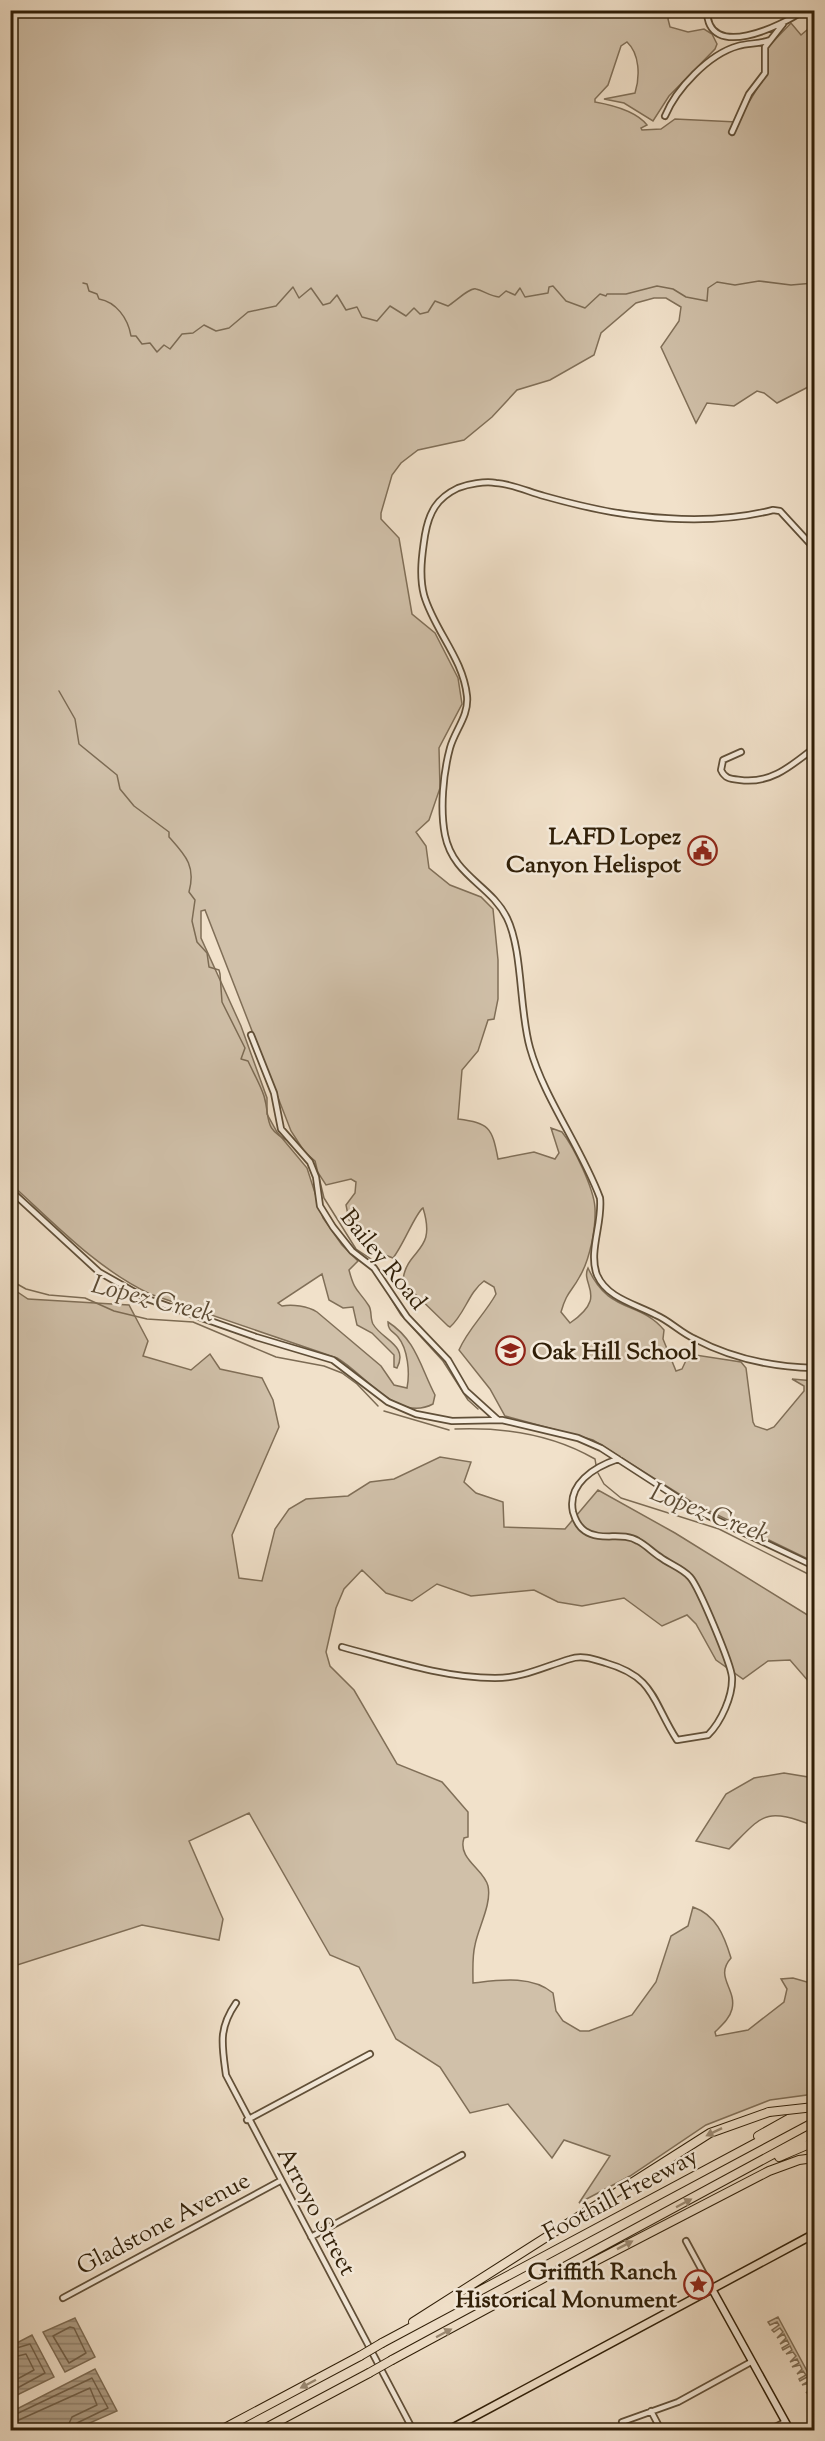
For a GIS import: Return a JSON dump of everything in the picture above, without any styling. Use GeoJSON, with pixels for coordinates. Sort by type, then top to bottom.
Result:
{"type":"FeatureCollection","features":[{"type":"Feature","properties":{"kind":"highway"},"geometry":{"type":"LineString","coordinates":[[382,2343],[710,2133],[769,2112],[814,2108]]}},
{"type":"Feature","properties":{"kind":"highway","name":"Foothill Freeway"},"geometry":{"type":"LineString","coordinates":[[222,2430],[736,2153],[814,2108]]}},
{"type":"Feature","properties":{"kind":"highway","name":"Foothill Freeway"},"geometry":{"type":"LineString","coordinates":[[262,2430],[553,2276],[814,2132]]}},
{"type":"Feature","properties":{"kind":"highway"},"geometry":{"type":"LineString","coordinates":[[744,2170],[814,2142]]}},
{"type":"Feature","properties":{"kind":"highway"},"geometry":{"type":"LineString","coordinates":[[553,2276],[578,2270],[769,2171],[799,2160],[814,2158]]}},
{"type":"Feature","properties":{"kind":"main road"},"geometry":{"type":"LineString","coordinates":[[449,2430],[814,2234]]}},
{"type":"Feature","properties":{"kind":"street"},"geometry":{"type":"LineString","coordinates":[[707,10],[711,29],[723,37],[750,34],[783,24],[804,10]]}},
{"type":"Feature","properties":{"kind":"street"},"geometry":{"type":"LineString","coordinates":[[732,132],[750,94],[765,73],[765,49],[783,24]]}},
{"type":"Feature","properties":{"kind":"street"},"geometry":{"type":"LineString","coordinates":[[665,116],[685,83],[704,67],[736,46],[770,40]]}},
{"type":"Feature","properties":{"kind":"street"},"geometry":{"type":"LineString","coordinates":[[814,548],[780,511],[773,510],[727,520],[642,516],[574,504],[496,483],[481,483],[461,486],[443,496],[433,507],[427,526],[422,571],[423,592],[430,611],[449,645],[467,697],[465,716],[450,745],[445,770],[445,836],[455,863],[495,902],[508,922],[531,1051],[544,1083],[578,1146],[600,1197],[600,1222],[594,1258],[597,1275],[616,1296],[658,1316],[695,1339],[762,1363],[814,1368]]}},
{"type":"Feature","properties":{"kind":"street"},"geometry":{"type":"LineString","coordinates":[[741,752],[723,760],[721,770],[729,779],[751,782],[781,773],[814,748]]}},
{"type":"Feature","properties":{"kind":"street","name":"Bailey Road"},"geometry":{"type":"LineString","coordinates":[[251,1035],[274,1094],[281,1129],[310,1162],[316,1177],[320,1206],[333,1227],[352,1251],[374,1268],[407,1317],[448,1360],[469,1394],[498,1420]]}},
{"type":"Feature","properties":{"kind":"street"},"geometry":{"type":"LineString","coordinates":[[10,1190],[99,1272],[145,1298],[256,1337],[333,1360],[381,1398],[401,1409],[452,1421],[498,1420],[543,1428],[578,1438],[618,1459],[700,1512],[814,1566]]}},
{"type":"Feature","properties":{"kind":"street"},"geometry":{"type":"LineString","coordinates":[[342,1647],[436,1670],[494,1678],[523,1677],[575,1658],[592,1659],[628,1669],[639,1677],[677,1740],[702,1737],[712,1731],[730,1695],[732,1678],[730,1667],[706,1605],[692,1578],[635,1539],[591,1534],[585,1531],[574,1518],[572,1495],[579,1482],[604,1465],[618,1459]]}},
{"type":"Feature","properties":{"kind":"street","name":"Arroyo Street"},"geometry":{"type":"LineString","coordinates":[[236,2003],[225,2019],[222,2041],[226,2075],[247,2120],[312,2237],[413,2430]]}},
{"type":"Feature","properties":{"kind":"street"},"geometry":{"type":"LineString","coordinates":[[247,2120],[370,2054]]}},
{"type":"Feature","properties":{"kind":"street"},"geometry":{"type":"LineString","coordinates":[[312,2237],[462,2155]]}},
{"type":"Feature","properties":{"kind":"street","name":"Gladstone Avenue"},"geometry":{"type":"LineString","coordinates":[[63,2298],[280,2181]]}},
{"type":"Feature","properties":{"kind":"street"},"geometry":{"type":"LineString","coordinates":[[686,2241],[790,2430]]}},
{"type":"Feature","properties":{"kind":"street"},"geometry":{"type":"LineString","coordinates":[[622,2422],[678,2402],[751,2362]]}},
{"type":"Feature","properties":{"kind":"street"},"geometry":{"type":"LineString","coordinates":[[651,2411],[661,2430]]}},
{"type":"Feature","properties":{"kind":"street"},"geometry":{"type":"LineString","coordinates":[[769,2430],[785,2422]]}},
{"type":"Feature","properties":{"kind":"shaded area"},"geometry":{"type":"Polygon","coordinates":[[[11,11],[671,11],[668,19],[670,27],[688,32],[704,29],[712,34],[717,44],[715,49],[669,96],[653,121],[624,103],[604,99],[635,93],[638,80],[637,59],[627,42],[621,46],[608,85],[595,99],[595,102],[616,107],[637,116],[647,125],[641,128],[642,130],[661,129],[675,119],[737,122],[764,77],[768,47],[791,23],[801,35],[814,24],[814,384],[777,403],[764,393],[757,391],[734,406],[707,403],[696,423],[661,347],[679,321],[681,307],[666,298],[654,298],[636,303],[601,333],[594,355],[550,380],[517,390],[492,417],[464,440],[418,450],[401,463],[392,475],[381,519],[399,538],[412,614],[435,633],[458,678],[462,704],[439,748],[440,788],[429,820],[416,832],[426,846],[429,868],[450,885],[481,897],[493,909],[498,960],[498,999],[494,1019],[488,1020],[478,1051],[462,1070],[458,1119],[476,1122],[487,1128],[494,1140],[498,1159],[534,1152],[555,1159],[559,1153],[551,1128],[562,1132],[583,1168],[594,1200],[595,1216],[587,1261],[565,1300],[561,1312],[570,1323],[582,1314],[591,1298],[587,1280],[588,1268],[596,1283],[605,1293],[645,1314],[664,1330],[663,1339],[676,1371],[682,1369],[689,1354],[741,1362],[746,1368],[753,1422],[755,1426],[767,1430],[774,1427],[804,1391],[804,1386],[792,1379],[814,1381],[814,1562],[695,1504],[593,1440],[505,1416],[490,1389],[459,1350],[496,1294],[494,1287],[484,1281],[450,1327],[406,1285],[403,1279],[410,1261],[424,1242],[426,1223],[423,1208],[393,1258],[380,1253],[349,1220],[346,1205],[355,1193],[356,1182],[351,1179],[326,1185],[291,1131],[205,910],[201,911],[201,938],[241,1026],[267,1098],[267,1114],[277,1132],[307,1168],[323,1218],[342,1245],[358,1261],[349,1270],[353,1283],[369,1306],[373,1324],[377,1330],[397,1348],[400,1360],[397,1368],[394,1367],[394,1355],[372,1333],[357,1325],[353,1307],[343,1308],[329,1300],[322,1274],[278,1303],[282,1306],[305,1307],[317,1312],[381,1366],[394,1385],[407,1388],[406,1354],[388,1322],[405,1337],[416,1354],[435,1395],[433,1404],[420,1408],[407,1407],[394,1402],[337,1358],[150,1294],[94,1258],[11,1184],[11,11]]]}},
{"type":"Feature","properties":{"kind":"shaded area"},"geometry":{"type":"Polygon","coordinates":[[[10,1287],[28,1299],[129,1305],[148,1341],[143,1356],[191,1370],[210,1354],[220,1369],[262,1378],[273,1400],[279,1427],[232,1535],[239,1578],[262,1581],[275,1529],[289,1509],[306,1499],[348,1496],[370,1482],[394,1479],[440,1457],[471,1462],[464,1482],[476,1493],[503,1502],[504,1527],[565,1529],[598,1490],[675,1533],[814,1619],[814,1696],[810,1683],[790,1660],[768,1661],[743,1679],[716,1660],[696,1624],[687,1615],[662,1626],[624,1598],[582,1606],[558,1602],[534,1590],[471,1596],[437,1584],[412,1601],[386,1593],[362,1570],[344,1589],[336,1608],[326,1652],[330,1666],[354,1690],[397,1764],[442,1782],[468,1812],[468,1837],[464,1838],[464,1852],[486,1880],[489,1893],[474,1950],[473,1983],[515,1980],[535,1983],[553,1993],[556,2011],[563,2021],[580,2031],[589,2031],[632,2015],[656,1982],[671,1936],[688,1926],[693,1907],[708,1915],[718,1927],[731,1958],[726,1965],[725,1977],[732,1995],[732,2009],[728,2018],[715,2032],[716,2036],[748,2030],[784,2002],[787,1989],[781,1979],[793,1978],[814,1984],[814,2094],[770,2100],[706,2125],[630,2176],[579,2203],[610,2156],[564,2140],[552,2158],[508,2104],[470,2113],[440,2067],[396,2039],[359,1967],[330,1955],[249,1813],[189,1841],[223,1919],[219,1940],[142,1925],[11,1967],[10,1287]]]}},
{"type":"Feature","properties":{"kind":"shaded area"},"geometry":{"type":"Polygon","coordinates":[[[784,1773],[814,1778],[814,1826],[785,1817],[766,1817],[758,1821],[729,1849],[696,1841],[726,1794],[754,1778],[784,1773]]]}},
{"type":"Feature","properties":{"kind":"shaded area"},"geometry":{"type":"Polygon","coordinates":[[[778,2317],[814,2384],[814,2391],[813,2389],[806,2393],[812,2387],[810,2383],[802,2385],[809,2381],[807,2377],[800,2381],[799,2379],[806,2375],[803,2371],[797,2374],[802,2369],[800,2365],[792,2367],[799,2363],[797,2359],[790,2362],[796,2356],[793,2352],[786,2354],[792,2350],[790,2346],[783,2350],[782,2348],[789,2344],[787,2340],[780,2344],[786,2338],[784,2334],[777,2338],[783,2332],[780,2328],[774,2332],[772,2330],[779,2325],[777,2322],[770,2325],[768,2322],[778,2317]]]}},
{"type":"Feature","properties":{"kind":"water"},"geometry":{"type":"Polygon","coordinates":[[[75,2318],[95,2357],[65,2372],[43,2332],[75,2318]]]}},
{"type":"Feature","properties":{"kind":"water"},"geometry":{"type":"Polygon","coordinates":[[[32,2335],[54,2377],[11,2398],[11,2346],[32,2335]]]}},
{"type":"Feature","properties":{"kind":"water"},"geometry":{"type":"Polygon","coordinates":[[[95,2369],[117,2411],[74,2430],[11,2430],[11,2412],[95,2369]]]}},
{"type":"Feature","properties":{"kind":"waterway"},"geometry":{"type":"LineString","coordinates":[[83,283],[87,284],[89,291],[97,294],[99,299],[116,307],[127,323],[131,336],[136,336],[142,344],[150,343],[157,352],[164,345],[170,349],[182,334],[193,333],[204,325],[216,331],[229,328],[248,312],[276,306],[293,287],[299,298],[311,288],[323,305],[330,303],[337,295],[346,310],[357,307],[362,317],[377,321],[390,306],[406,316],[414,308],[420,314],[428,312],[435,301],[448,306],[473,289],[499,297],[506,291],[515,295],[520,288],[525,297],[548,293],[549,287],[553,286],[566,301],[585,308],[600,294],[606,296],[607,294],[626,294],[657,286],[673,289],[686,297],[707,301],[708,288],[717,282],[735,285],[759,281],[791,285],[814,283]]}},
{"type":"Feature","properties":{"kind":"waterway"},"geometry":{"type":"LineString","coordinates":[[59,691],[75,719],[79,744],[117,775],[120,789],[134,806],[169,832],[169,837],[188,862],[191,875],[189,892],[195,900],[192,921],[197,942],[207,953],[209,967],[219,970],[222,1002],[245,1048],[241,1059],[248,1061],[262,1092],[271,1128],[290,1142]]}},
{"type":"Feature","properties":{"kind":"waterway"},"geometry":{"type":"LineString","coordinates":[[299,1147],[315,1161],[324,1198],[356,1249],[371,1259],[383,1278]]}},
{"type":"Feature","properties":{"kind":"waterway","name":"Lopez Creek"},"geometry":{"type":"LineString","coordinates":[[10,1280],[26,1289],[49,1295],[85,1298],[114,1311],[147,1319],[193,1322],[276,1357],[324,1366],[342,1373],[357,1384],[378,1406]]}},
{"type":"Feature","properties":{"kind":"waterway"},"geometry":{"type":"LineString","coordinates":[[390,1297],[401,1315],[443,1361],[468,1400],[478,1409]]}},
{"type":"Feature","properties":{"kind":"waterway","name":"Lopez Creek"},"geometry":{"type":"LineString","coordinates":[[384,1411],[449,1430]]}},
{"type":"Feature","properties":{"kind":"waterway","name":"Lopez Creek"},"geometry":{"type":"LineString","coordinates":[[455,1429],[492,1429],[545,1438],[579,1450],[595,1459],[596,1465]]}},
{"type":"Feature","properties":{"kind":"waterway","name":"Lopez Creek"},"geometry":{"type":"LineString","coordinates":[[598,1473],[604,1484],[621,1498],[719,1529],[814,1577]]}},
{"type":"Feature","properties":{"kind":"place","name":"LAFD Lopez Canyon Helispot"},"geometry":{"type":"Point","coordinates":[702,850]}},
{"type":"Feature","properties":{"kind":"place","name":"Oak Hill School"},"geometry":{"type":"Point","coordinates":[511,1351]}},
{"type":"Feature","properties":{"kind":"place","name":"Griffith Ranch Historical Monument"},"geometry":{"type":"Point","coordinates":[698,2285]}}]}
